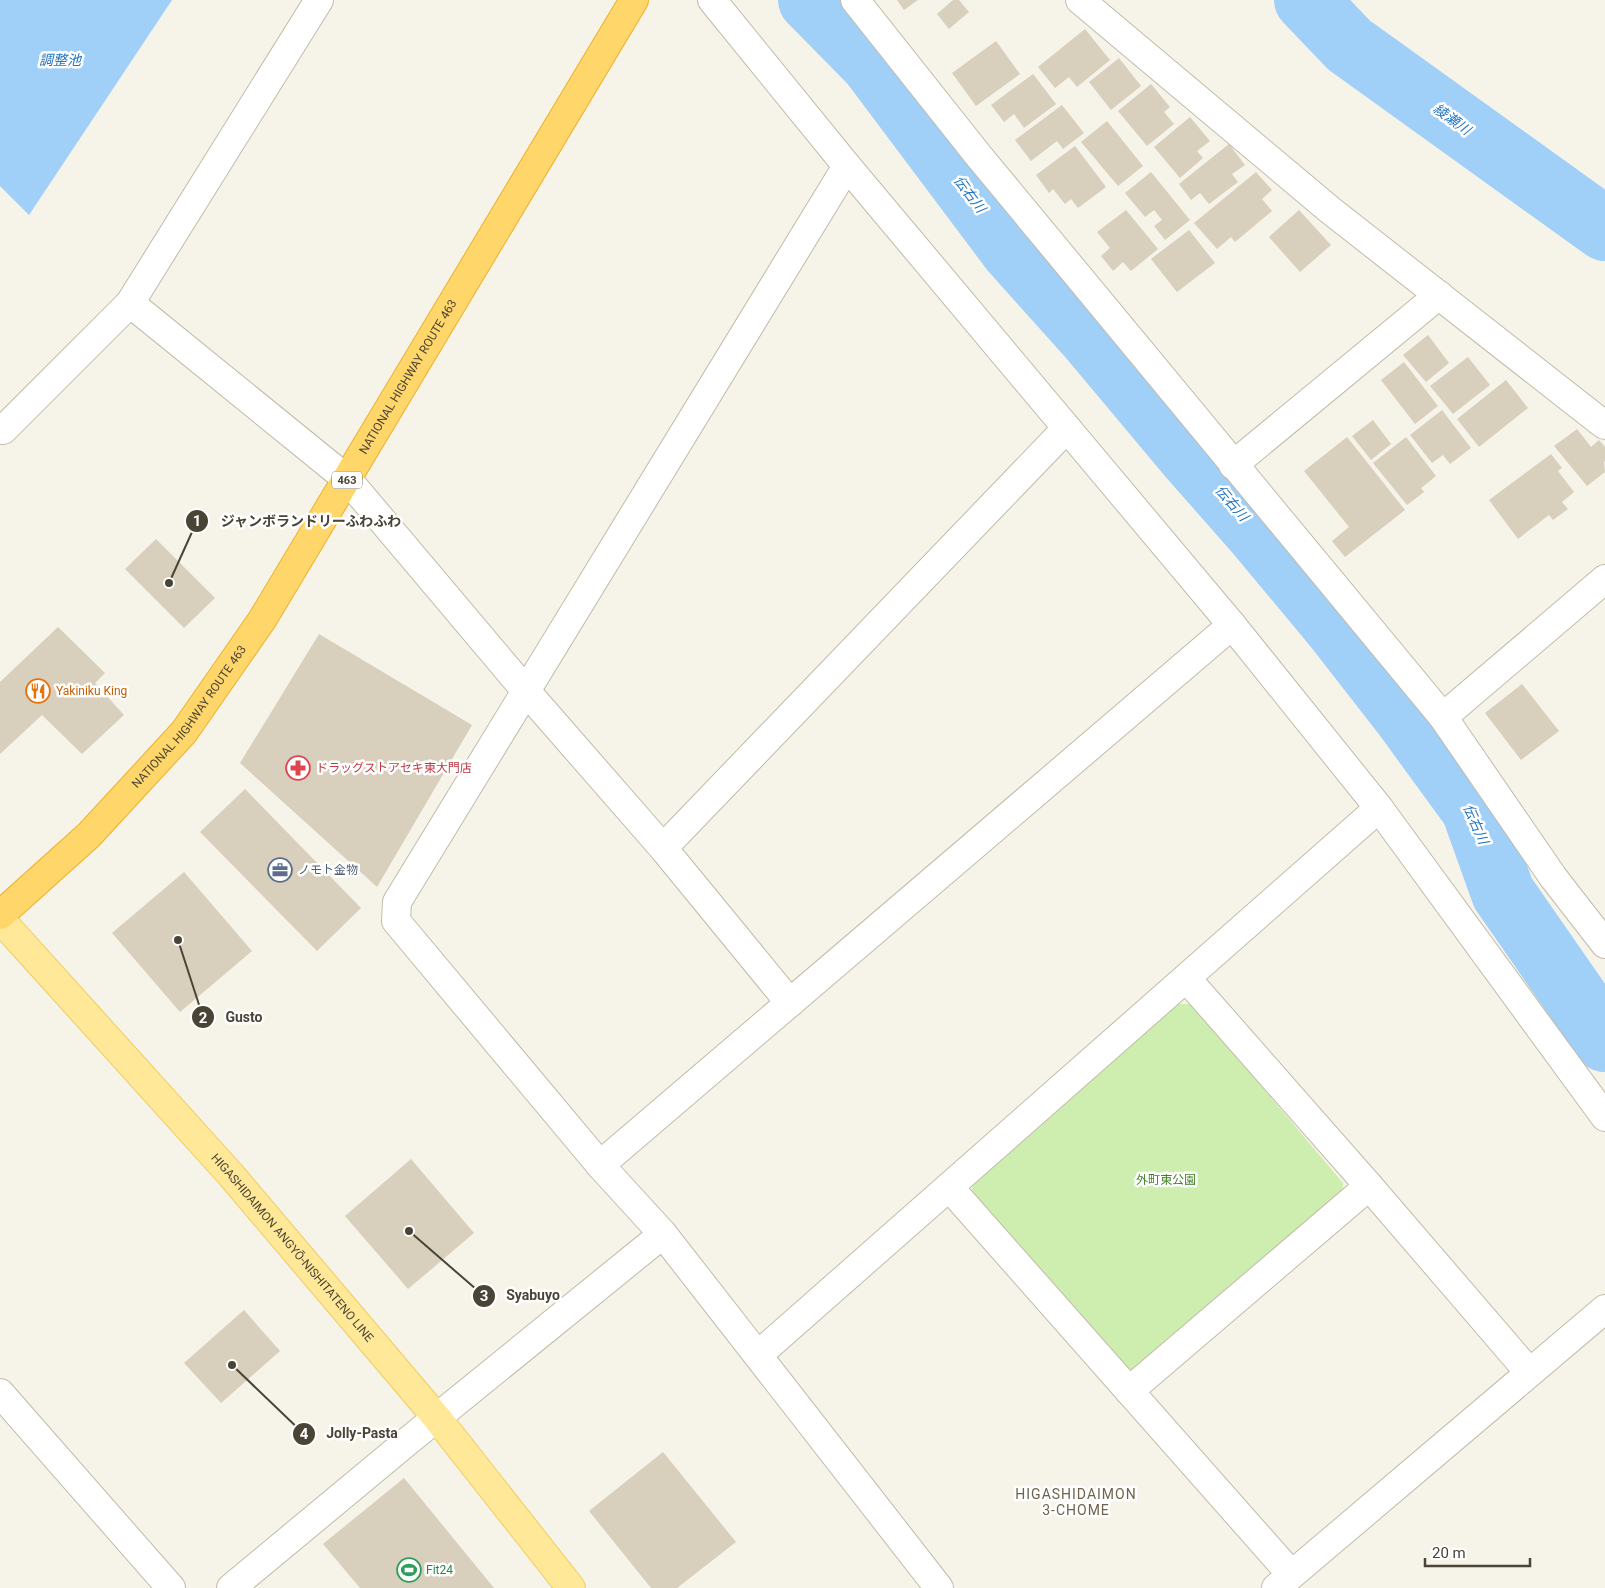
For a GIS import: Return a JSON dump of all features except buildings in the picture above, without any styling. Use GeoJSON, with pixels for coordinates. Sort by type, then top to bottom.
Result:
{"type":"FeatureCollection","features":[{"type":"Feature","properties":{"kind":"highway","name":"NATIONAL HIGHWAY ROUTE 463"},"geometry":{"type":"LineString","coordinates":[[0,915],[90,835],[184,732],[262,620],[348,480],[634,0]]}},
{"type":"Feature","properties":{"kind":"main road","name":"HIGASHIDAIMON ANGYŌ-NISHITATENO LINE"},"geometry":{"type":"LineString","coordinates":[[0,919],[231,1175],[437,1418],[571,1588]]}},
{"type":"Feature","properties":{"kind":"street"},"geometry":{"type":"LineString","coordinates":[[0,428],[3,430],[130,303],[320,0]]}},
{"type":"Feature","properties":{"kind":"street"},"geometry":{"type":"LineString","coordinates":[[712,0],[847,166],[1232,625],[1379,808],[1605,1117]]}},
{"type":"Feature","properties":{"kind":"street"},"geometry":{"type":"LineString","coordinates":[[855,0],[978,155],[1443,717],[1553,877],[1605,944]]}},
{"type":"Feature","properties":{"kind":"street"},"geometry":{"type":"LineString","coordinates":[[1080,0],[1330,210],[1605,425]]}},
{"type":"Feature","properties":{"kind":"street"},"geometry":{"type":"LineString","coordinates":[[847,166],[397,902],[396,921],[600,1165],[663,1234],[939,1588]]}},
{"type":"Feature","properties":{"kind":"street"},"geometry":{"type":"LineString","coordinates":[[1233,465],[1439,295]]}},
{"type":"Feature","properties":{"kind":"street"},"geometry":{"type":"LineString","coordinates":[[130,303],[348,480],[526,691],[663,848],[790,1003]]}},
{"type":"Feature","properties":{"kind":"street"},"geometry":{"type":"LineString","coordinates":[[663,848],[1067,428]]}},
{"type":"Feature","properties":{"kind":"street"},"geometry":{"type":"LineString","coordinates":[[1443,717],[1605,579]]}},
{"type":"Feature","properties":{"kind":"street"},"geometry":{"type":"LineString","coordinates":[[600,1165],[1232,625]]}},
{"type":"Feature","properties":{"kind":"street"},"geometry":{"type":"LineString","coordinates":[[758,1355],[1379,808]]}},
{"type":"Feature","properties":{"kind":"street"},"geometry":{"type":"LineString","coordinates":[[1187,979],[1370,1186],[1530,1372]]}},
{"type":"Feature","properties":{"kind":"street"},"geometry":{"type":"LineString","coordinates":[[1129,1391],[1370,1186]]}},
{"type":"Feature","properties":{"kind":"street"},"geometry":{"type":"LineString","coordinates":[[948,1188],[1129,1391],[1284,1581],[1605,1308]]}},
{"type":"Feature","properties":{"kind":"street"},"geometry":{"type":"LineString","coordinates":[[231,1588],[663,1234]]}},
{"type":"Feature","properties":{"kind":"street"},"geometry":{"type":"LineString","coordinates":[[0,1393],[171,1588]]}},
{"type":"Feature","properties":{"kind":"green space","name":"外町東公園"},"geometry":{"type":"Polygon","coordinates":[[[1176,1004],[1192,1004],[1343,1183],[1342,1199],[1136,1374],[1126,1373],[972,1193],[973,1176],[1176,1004]]]}},
{"type":"Feature","properties":{"kind":"water","name":"調整池"},"geometry":{"type":"Polygon","coordinates":[[[0,0],[172,0],[29,215],[0,186],[0,0]]]}},
{"type":"Feature","properties":{"kind":"waterway","name":"伝右川"},"geometry":{"type":"LineString","coordinates":[[810,0],[872,63],[1013,251],[1091,338],[1189,455],[1256,531],[1336,627],[1403,713],[1473,809],[1503,893],[1605,1040]]}},
{"type":"Feature","properties":{"kind":"waterway","name":"綾瀬川"},"geometry":{"type":"LineString","coordinates":[[1306,0],[1349,45],[1605,229]]}},
{"type":"Feature","properties":{"kind":"place","name":"ジャンボランドリーふわふわ"},"geometry":{"type":"Point","coordinates":[169,583]}},
{"type":"Feature","properties":{"kind":"place","name":"Yakiniku King"},"geometry":{"type":"Point","coordinates":[38,691]}},
{"type":"Feature","properties":{"kind":"place","name":"ドラッグストアセキ東大門店"},"geometry":{"type":"Point","coordinates":[298,768]}},
{"type":"Feature","properties":{"kind":"place","name":"ノモト金物"},"geometry":{"type":"Point","coordinates":[280,870]}},
{"type":"Feature","properties":{"kind":"place","name":"Gusto"},"geometry":{"type":"Point","coordinates":[178,940]}},
{"type":"Feature","properties":{"kind":"place","name":"Syabuyo"},"geometry":{"type":"Point","coordinates":[409,1231]}},
{"type":"Feature","properties":{"kind":"place","name":"Jolly-Pasta"},"geometry":{"type":"Point","coordinates":[232,1365]}},
{"type":"Feature","properties":{"kind":"place","name":"Fit24"},"geometry":{"type":"Point","coordinates":[409,1570]}},
{"type":"Feature","properties":{"kind":"district","name":"HIGASHIDAIMON 3-CHOME"},"geometry":{"type":"Point","coordinates":[1076,1502]}}]}
